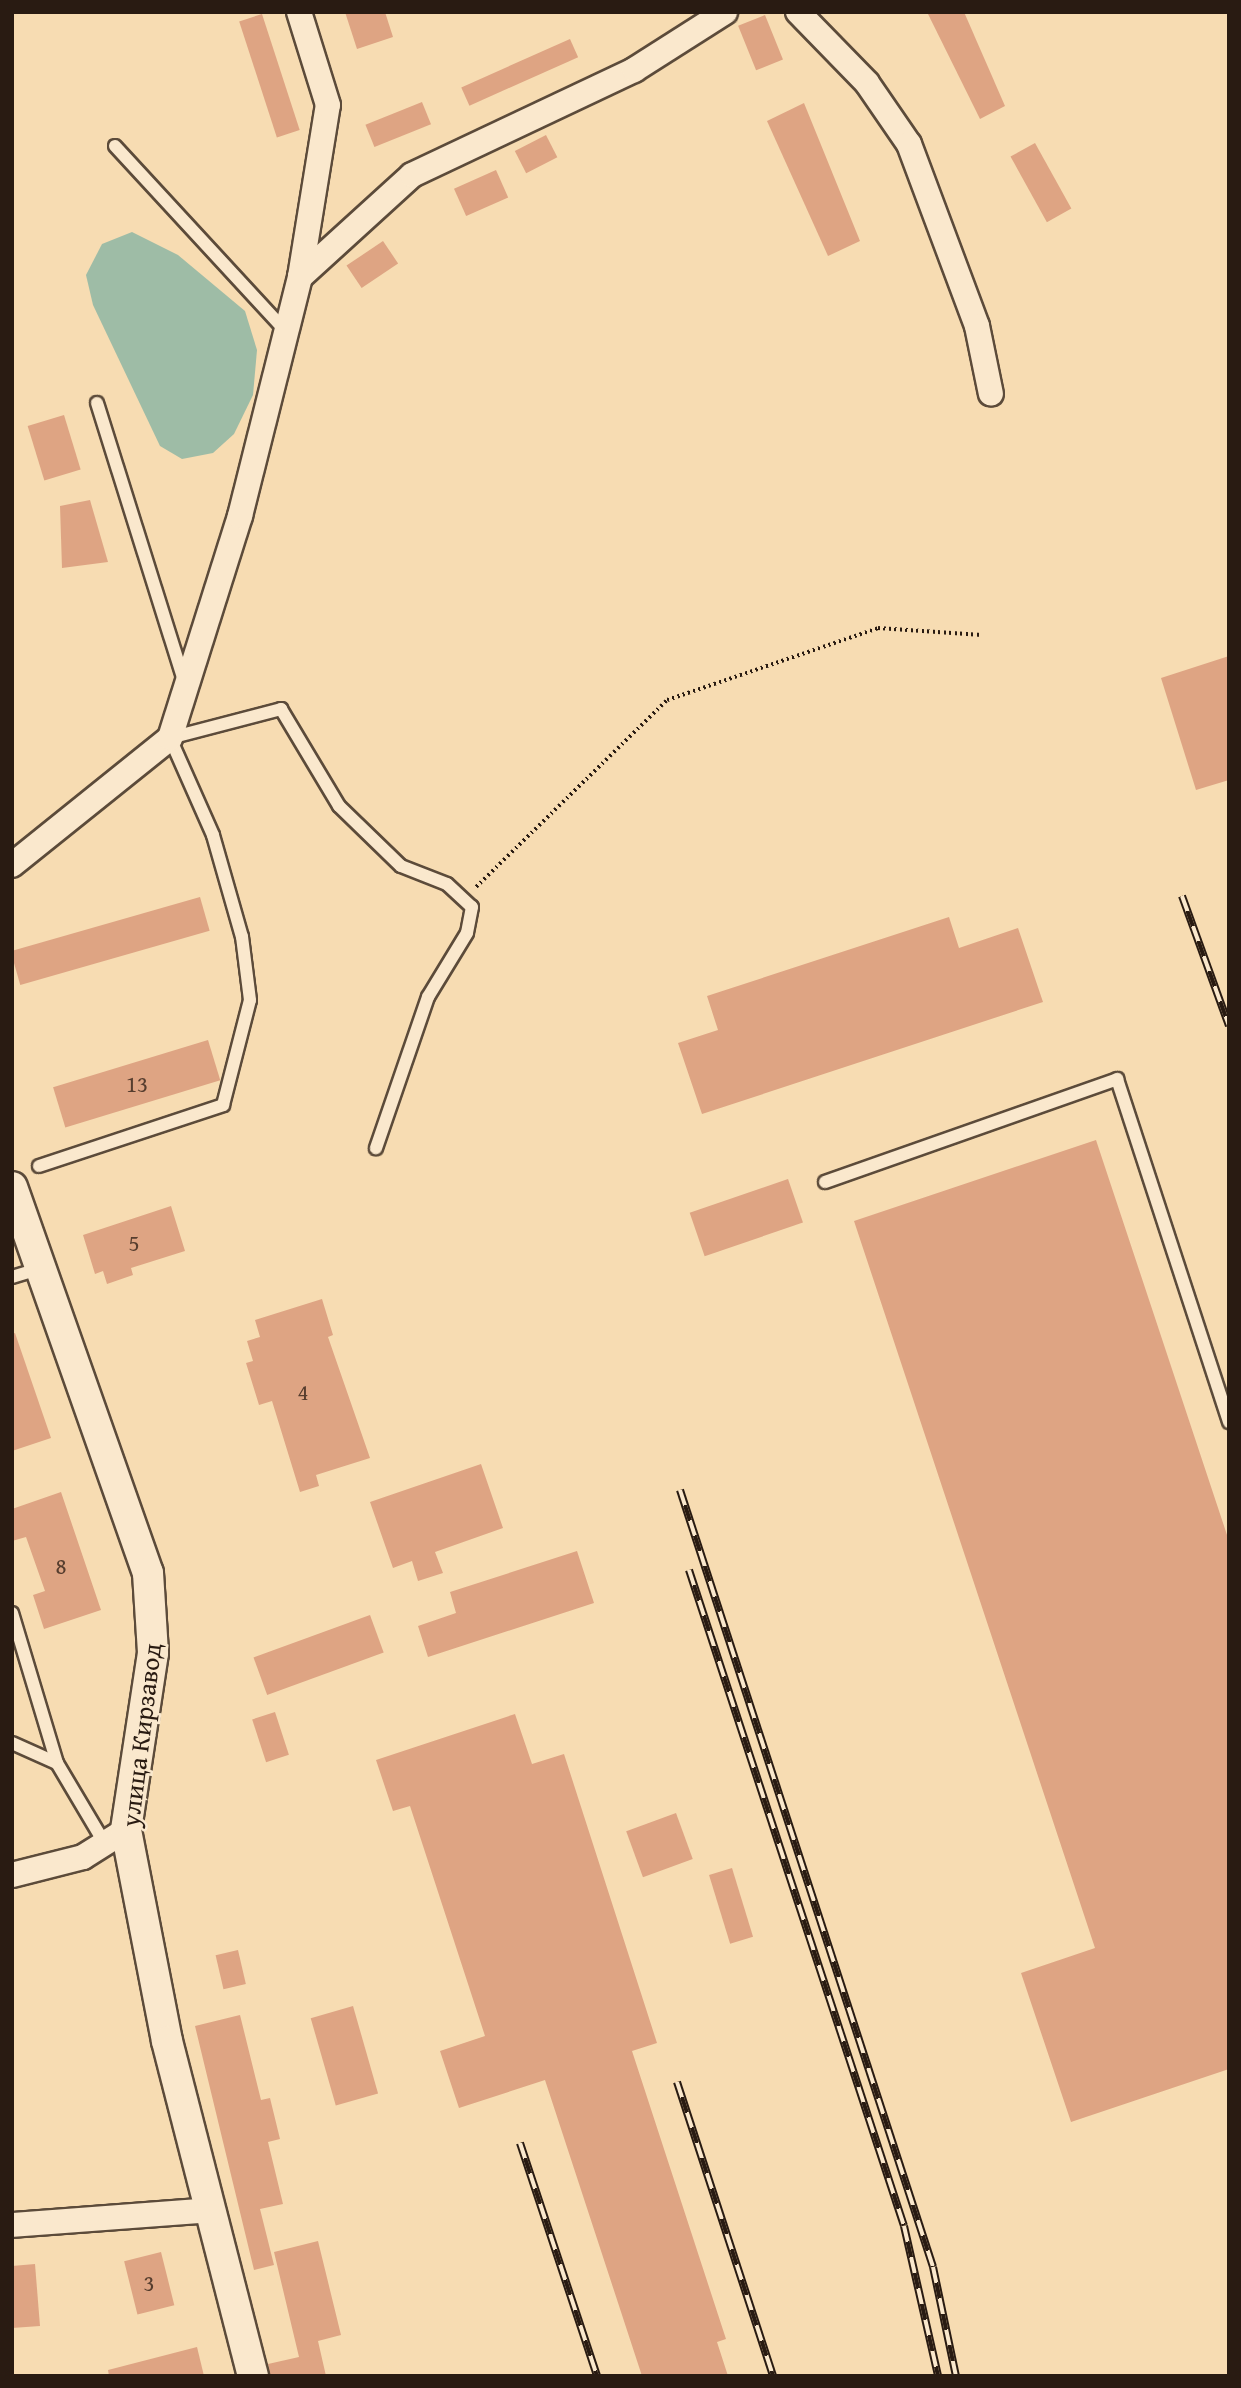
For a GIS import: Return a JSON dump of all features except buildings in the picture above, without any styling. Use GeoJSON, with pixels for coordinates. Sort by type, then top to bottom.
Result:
{"type":"FeatureCollection","features":[{"type":"Feature","properties":{"kind":"street"},"geometry":{"type":"LineString","coordinates":[[12,864],[170,738],[240,516],[300,277],[328,105],[299,12]]}},
{"type":"Feature","properties":{"kind":"street"},"geometry":{"type":"LineString","coordinates":[[300,277],[412,175],[634,70],[725,12]]}},
{"type":"Feature","properties":{"kind":"street"},"geometry":{"type":"LineString","coordinates":[[798,12],[867,83],[909,144],[977,326],[991,394]]}},
{"type":"Feature","properties":{"kind":"street","name":"улица Кирзавод"},"geometry":{"type":"LineString","coordinates":[[12,1187],[151,1589],[153,1653],[116,1837],[253,2376]]}},
{"type":"Feature","properties":{"kind":"street"},"geometry":{"type":"LineString","coordinates":[[12,1875],[83,1857],[116,1837]]}},
{"type":"Feature","properties":{"kind":"street"},"geometry":{"type":"LineString","coordinates":[[12,2225],[210,2210]]}},
{"type":"Feature","properties":{"kind":"lane"},"geometry":{"type":"LineString","coordinates":[[115,146],[286,331]]}},
{"type":"Feature","properties":{"kind":"lane"},"geometry":{"type":"LineString","coordinates":[[97,403],[186,688]]}},
{"type":"Feature","properties":{"kind":"lane"},"geometry":{"type":"LineString","coordinates":[[39,1166],[223,1105],[239,1065],[250,1000],[242,937],[213,835],[170,738],[281,709],[339,806],[401,866],[467,896],[467,933],[428,997],[376,1148]]}},
{"type":"Feature","properties":{"kind":"lane"},"geometry":{"type":"LineString","coordinates":[[825,1182],[1117,1079],[1229,1422]]}},
{"type":"Feature","properties":{"kind":"lane"},"geometry":{"type":"LineString","coordinates":[[12,1277],[41,1268]]}},
{"type":"Feature","properties":{"kind":"lane"},"geometry":{"type":"LineString","coordinates":[[12,1613],[57,1763],[116,1837]]}},
{"type":"Feature","properties":{"kind":"lane"},"geometry":{"type":"LineString","coordinates":[[12,1743],[57,1763]]}},
{"type":"Feature","properties":{"kind":"path"},"geometry":{"type":"LineString","coordinates":[[467,896],[667,700],[878,628],[982,635]]}},
{"type":"Feature","properties":{"kind":"shaded area"},"geometry":{"type":"Polygon","coordinates":[[[132,232],[178,255],[245,311],[257,350],[253,395],[234,434],[213,453],[182,459],[160,446],[93,305],[86,275],[102,244],[132,232]]]}},
{"type":"Feature","properties":{"kind":"railway"},"geometry":{"type":"LineString","coordinates":[[1182,896],[1229,1026]]}},
{"type":"Feature","properties":{"kind":"railway"},"geometry":{"type":"LineString","coordinates":[[680,1490],[933,2267],[956,2376]]}},
{"type":"Feature","properties":{"kind":"railway"},"geometry":{"type":"LineString","coordinates":[[689,1570],[904,2226],[938,2376]]}},
{"type":"Feature","properties":{"kind":"railway"},"geometry":{"type":"LineString","coordinates":[[677,2082],[773,2376]]}},
{"type":"Feature","properties":{"kind":"railway"},"geometry":{"type":"LineString","coordinates":[[520,2143],[597,2376]]}}]}
